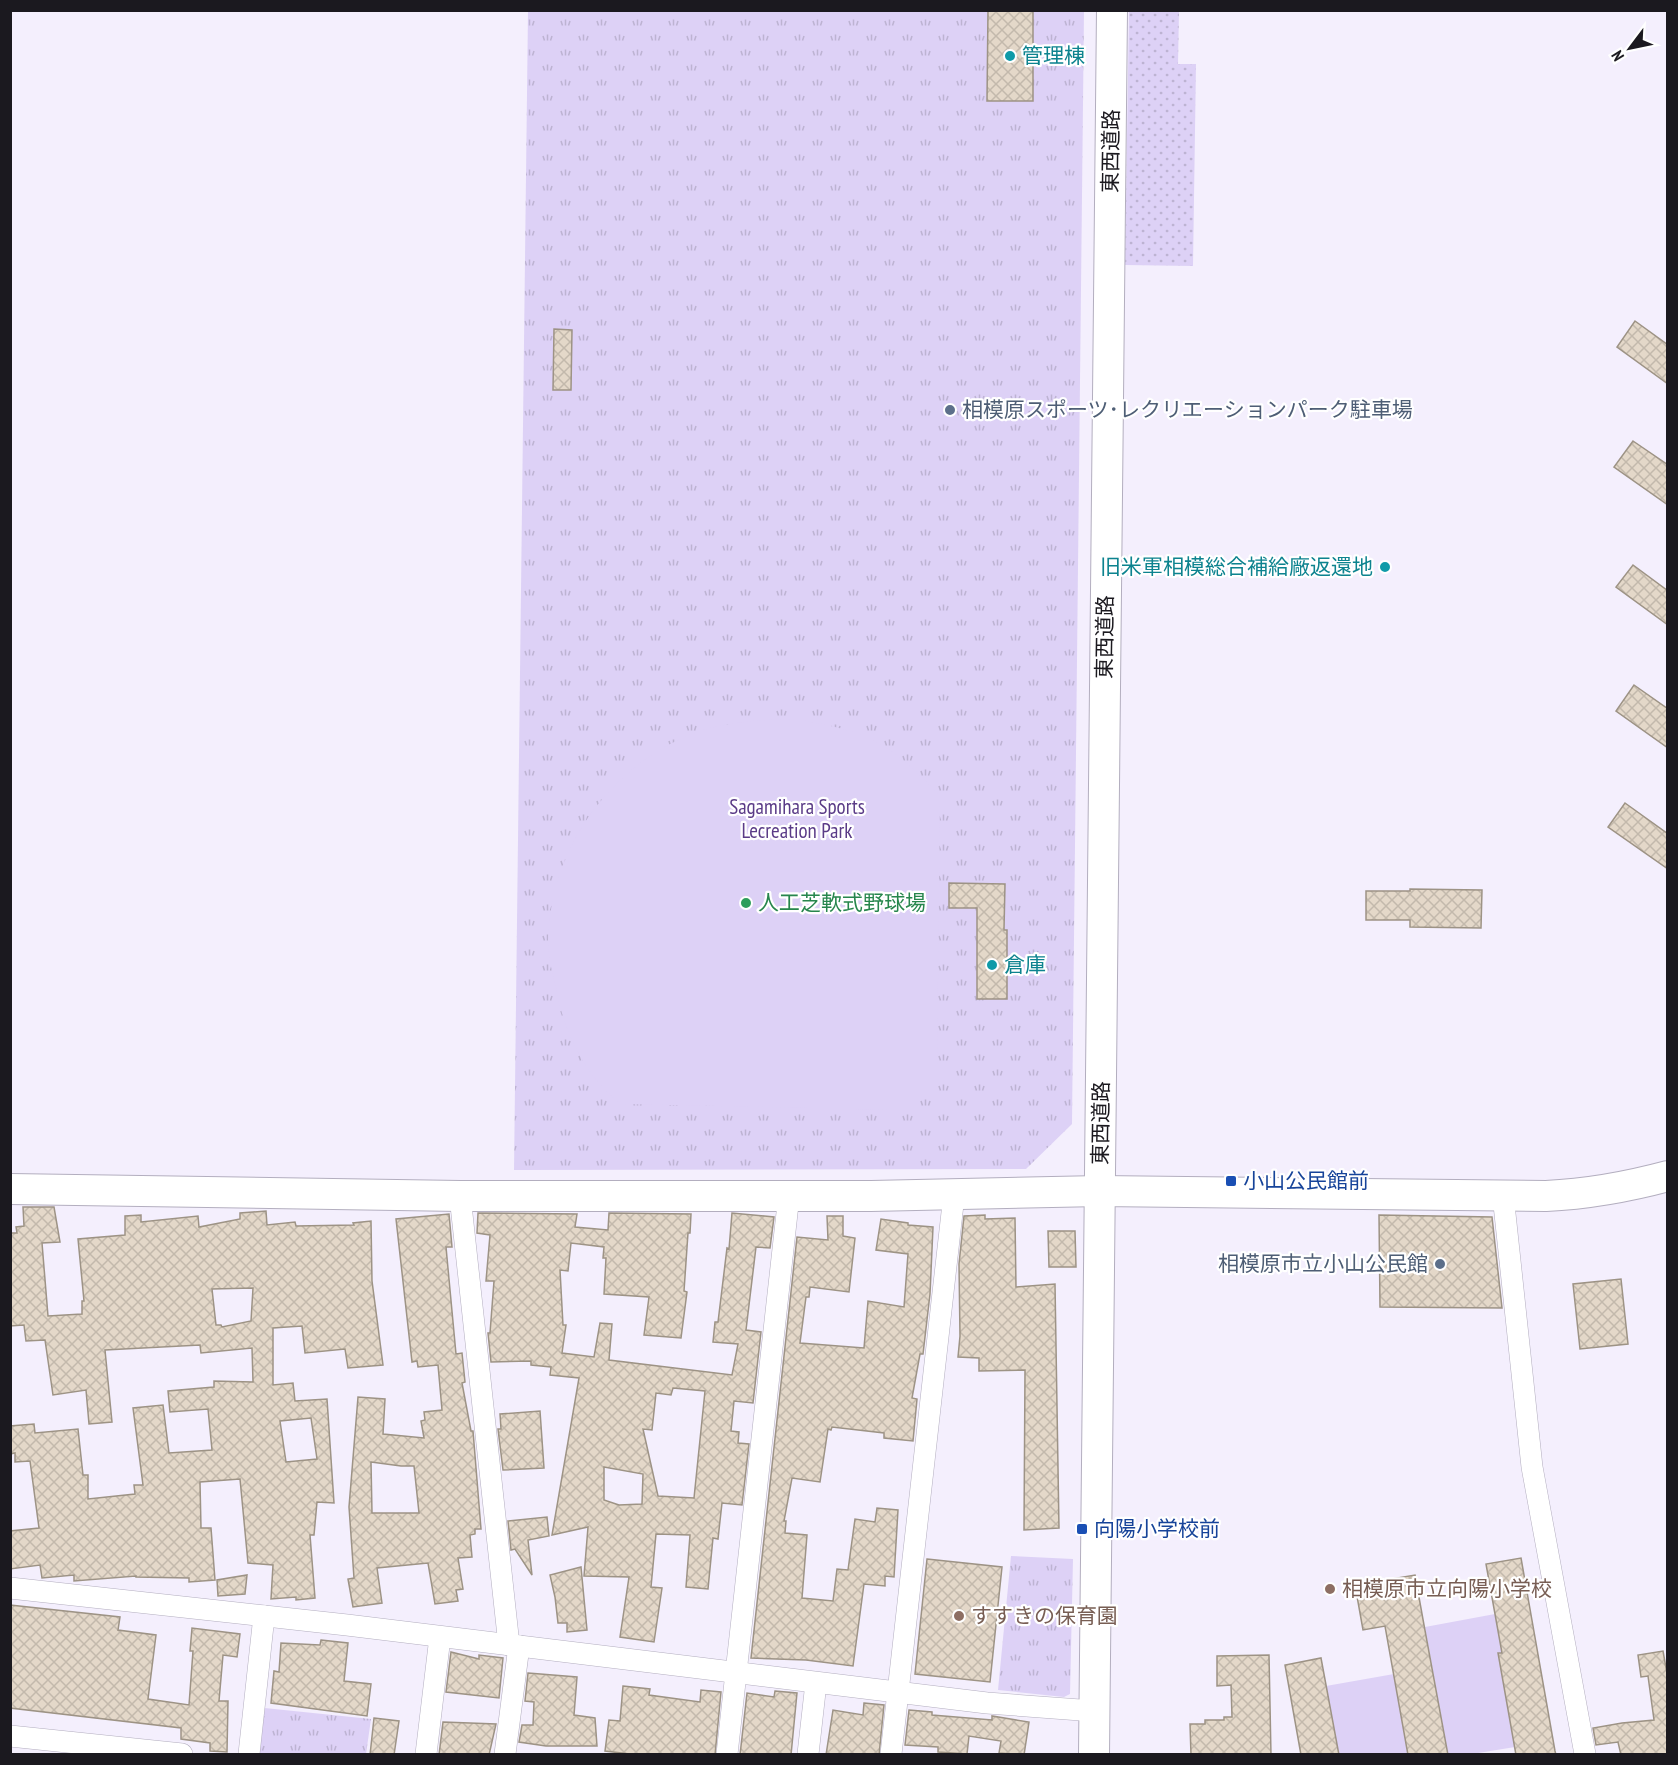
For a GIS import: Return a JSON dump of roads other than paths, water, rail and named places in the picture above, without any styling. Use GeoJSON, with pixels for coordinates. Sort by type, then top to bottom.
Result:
{"type":"FeatureCollection","features":[{"type":"Feature","properties":{"kind":"street","name":"東西道路"},"geometry":{"type":"LineString","coordinates":[[1094,1755],[1113,10]]}},
{"type":"Feature","properties":{"kind":"street"},"geometry":{"type":"LineString","coordinates":[[10,1189],[460,1196],[954,1195],[1100,1191],[1503,1195],[1584,1194],[1668,1176]]}},
{"type":"Feature","properties":{"kind":"street"},"geometry":{"type":"LineString","coordinates":[[727,1755],[789,1195]]}},
{"type":"Feature","properties":{"kind":"street"},"geometry":{"type":"LineString","coordinates":[[891,1755],[954,1195]]}},
{"type":"Feature","properties":{"kind":"street"},"geometry":{"type":"LineString","coordinates":[[1503,1195],[1532,1467],[1585,1755]]}},
{"type":"Feature","properties":{"kind":"street"},"geometry":{"type":"LineString","coordinates":[[460,1196],[514,1646],[505,1755]]}},
{"type":"Feature","properties":{"kind":"street"},"geometry":{"type":"LineString","coordinates":[[10,1588],[264,1616],[898,1693],[987,1703],[1094,1711]]}},
{"type":"Feature","properties":{"kind":"street"},"geometry":{"type":"LineString","coordinates":[[249,1755],[264,1616]]}},
{"type":"Feature","properties":{"kind":"street"},"geometry":{"type":"LineString","coordinates":[[426,1755],[440,1637]]}},
{"type":"Feature","properties":{"kind":"street"},"geometry":{"type":"LineString","coordinates":[[808,1755],[816,1683]]}},
{"type":"Feature","properties":{"kind":"street"},"geometry":{"type":"LineString","coordinates":[[10,1736],[182,1755]]}},
{"type":"Feature","properties":{"kind":"place","name":"管理棟"},"geometry":{"type":"Point","coordinates":[1010,56]}},
{"type":"Feature","properties":{"kind":"place","name":"相模原スポーツ･レクリエーションパーク駐車場"},"geometry":{"type":"Point","coordinates":[950,410]}},
{"type":"Feature","properties":{"kind":"place","name":"旧米軍相模総合補給廠返還地"},"geometry":{"type":"Point","coordinates":[1385,567]}},
{"type":"Feature","properties":{"kind":"place","name":"人工芝軟式野球場"},"geometry":{"type":"Point","coordinates":[746,903]}},
{"type":"Feature","properties":{"kind":"place","name":"倉庫"},"geometry":{"type":"Point","coordinates":[992,965]}},
{"type":"Feature","properties":{"kind":"place","name":"小山公民館前"},"geometry":{"type":"Point","coordinates":[1231,1181]}},
{"type":"Feature","properties":{"kind":"place","name":"相模原市立小山公民館"},"geometry":{"type":"Point","coordinates":[1440,1264]}},
{"type":"Feature","properties":{"kind":"place","name":"向陽小学校前"},"geometry":{"type":"Point","coordinates":[1082,1529]}},
{"type":"Feature","properties":{"kind":"place","name":"相模原市立向陽小学校"},"geometry":{"type":"Point","coordinates":[1330,1589]}},
{"type":"Feature","properties":{"kind":"place","name":"すすきの保育園"},"geometry":{"type":"Point","coordinates":[959,1616]}},
{"type":"Feature","properties":{"kind":"park label","name":"Sagamihara Sports Lecreation Park"},"geometry":{"type":"Point","coordinates":[797,819]}}]}
